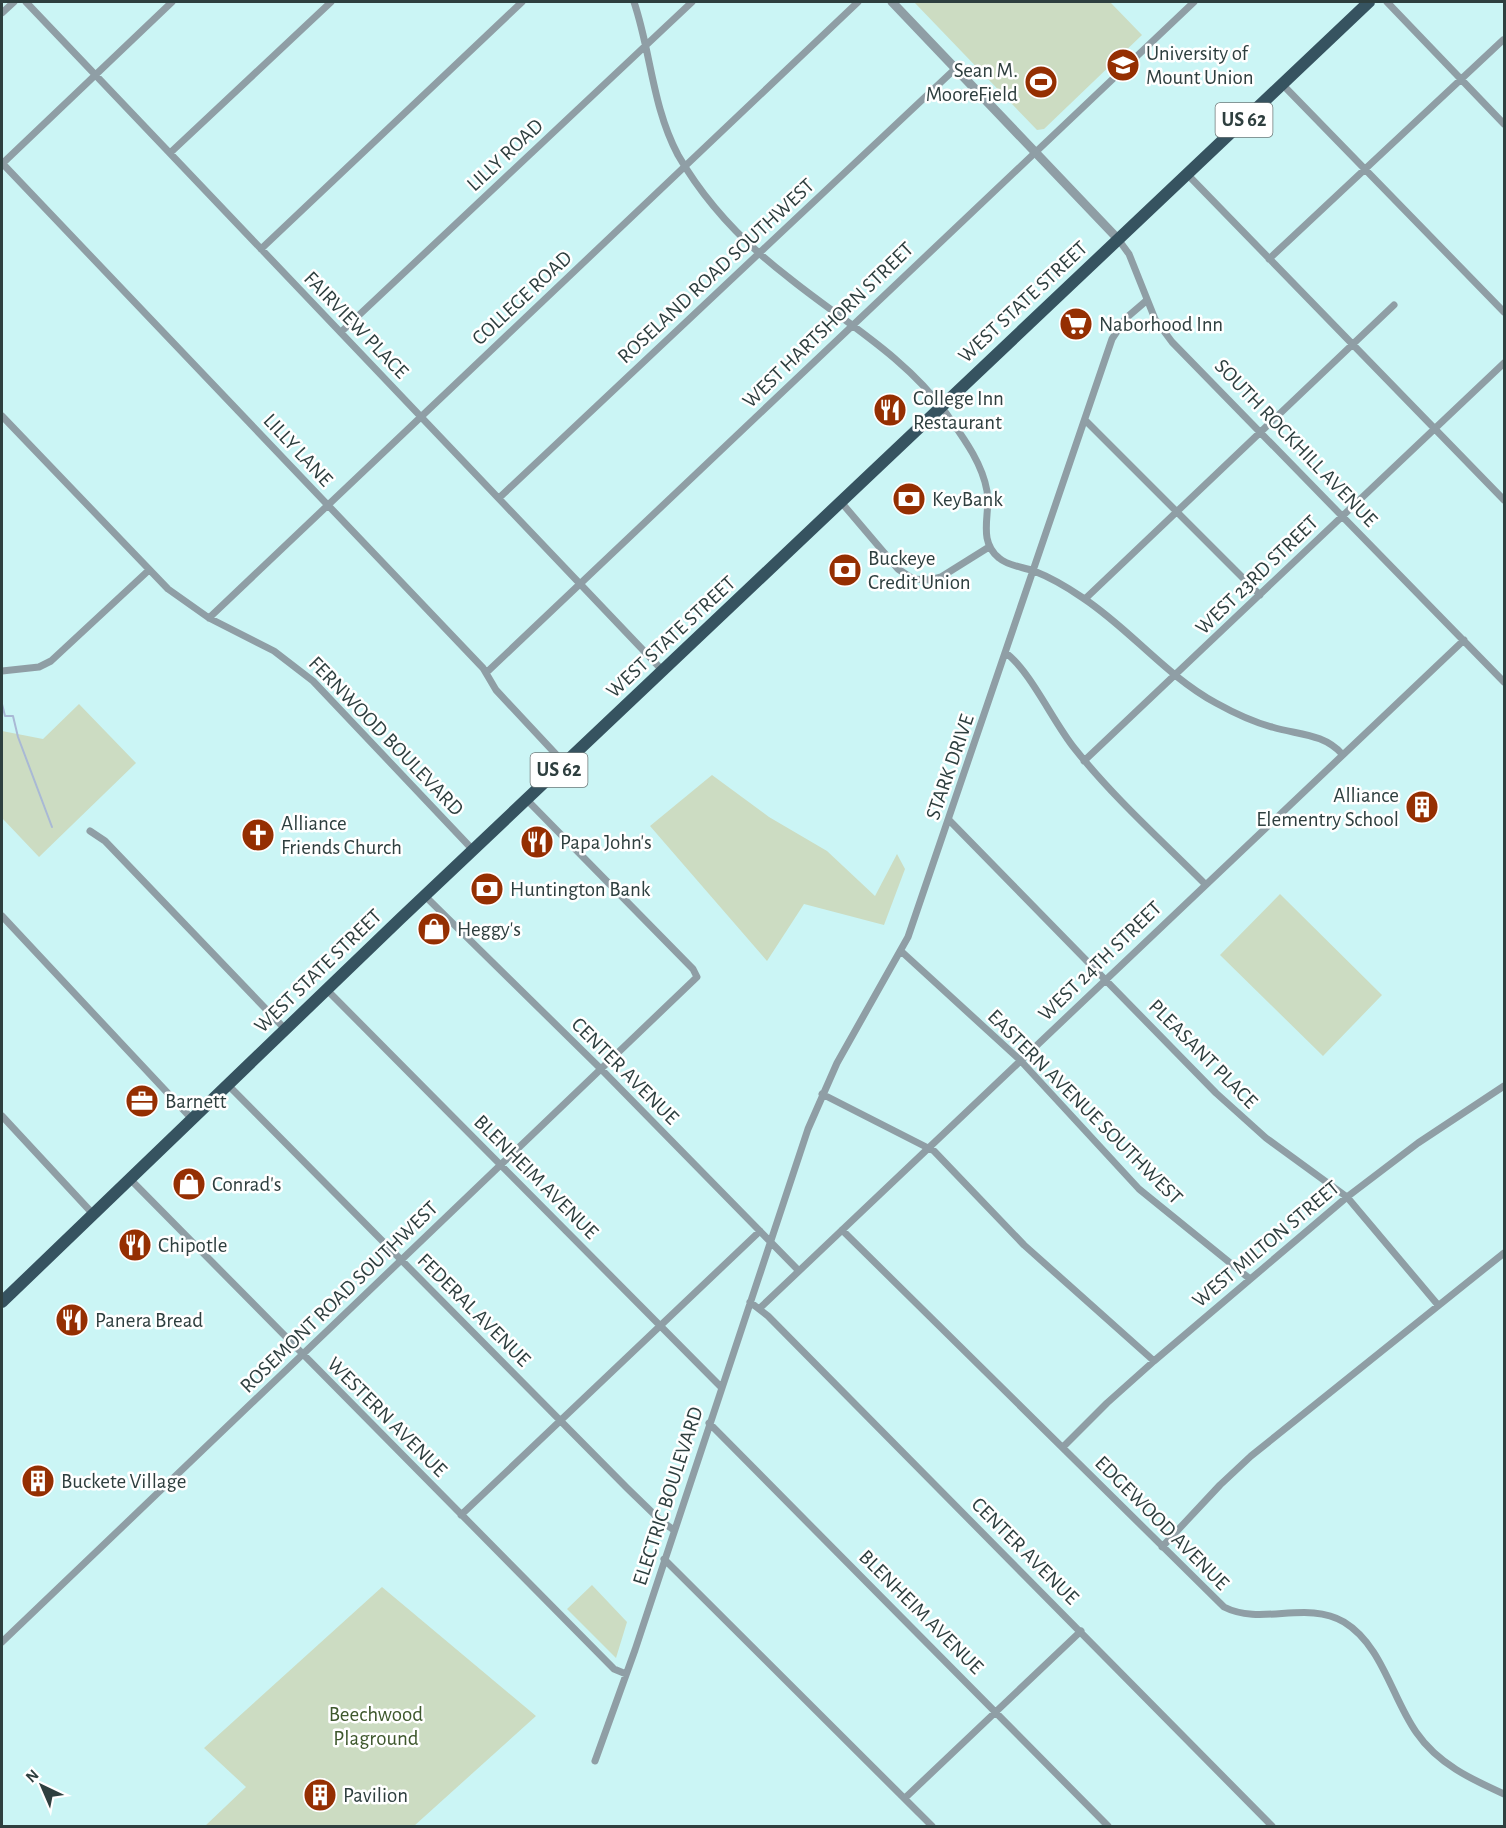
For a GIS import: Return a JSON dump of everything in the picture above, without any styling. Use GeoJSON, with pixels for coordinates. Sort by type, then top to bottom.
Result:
{"type":"FeatureCollection","features":[{"type":"Feature","properties":{"kind":"highway","name":"WEST STATE STREET"},"geometry":{"type":"LineString","coordinates":[[2,1302],[473,850],[1369,2]]}},
{"type":"Feature","properties":{"kind":"street"},"geometry":{"type":"LineString","coordinates":[[2,13],[14,2]]}},
{"type":"Feature","properties":{"kind":"street","name":"FAIRVIEW PLACE"},"geometry":{"type":"LineString","coordinates":[[26,2],[663,671]]}},
{"type":"Feature","properties":{"kind":"street"},"geometry":{"type":"LineString","coordinates":[[2,163],[172,2]]}},
{"type":"Feature","properties":{"kind":"street"},"geometry":{"type":"LineString","coordinates":[[170,153],[331,2]]}},
{"type":"Feature","properties":{"kind":"street"},"geometry":{"type":"LineString","coordinates":[[261,249],[522,2]]}},
{"type":"Feature","properties":{"kind":"street"},"geometry":{"type":"LineString","coordinates":[[634,2],[658,105],[670,138],[685,166],[714,206],[759,253],[852,324],[900,365],[941,406],[967,445],[984,477],[988,501],[985,531],[989,547],[1002,561],[1055,580],[1085,599],[1175,676],[1228,710],[1276,729],[1325,739],[1342,754]]}},
{"type":"Feature","properties":{"kind":"street","name":"LILLY ROAD"},"geometry":{"type":"LineString","coordinates":[[341,332],[692,2]]}},
{"type":"Feature","properties":{"kind":"street","name":"COLLEGE ROAD"},"geometry":{"type":"LineString","coordinates":[[209,618],[858,2]]}},
{"type":"Feature","properties":{"kind":"street","name":"SOUTH ROCKHILL AVENUE"},"geometry":{"type":"LineString","coordinates":[[892,2],[1118,239],[1129,254],[1155,319],[1172,342],[1504,682]]}},
{"type":"Feature","properties":{"kind":"street","name":"WEST HARTSHORN STREET"},"geometry":{"type":"LineString","coordinates":[[486,673],[1194,2]]}},
{"type":"Feature","properties":{"kind":"street"},"geometry":{"type":"LineString","coordinates":[[1387,2],[1504,124]]}},
{"type":"Feature","properties":{"kind":"street"},"geometry":{"type":"LineString","coordinates":[[1269,259],[1503,40]]}},
{"type":"Feature","properties":{"kind":"street","name":"ROSELAND ROAD SOUTHWEST"},"geometry":{"type":"LineString","coordinates":[[499,498],[956,68]]}},
{"type":"Feature","properties":{"kind":"street"},"geometry":{"type":"LineString","coordinates":[[1282,84],[1504,312]]}},
{"type":"Feature","properties":{"kind":"street","name":"LILLY LANE"},"geometry":{"type":"LineString","coordinates":[[2,163],[486,673],[495,689],[565,764]]}},
{"type":"Feature","properties":{"kind":"street"},"geometry":{"type":"LineString","coordinates":[[1187,174],[1504,500]]}},
{"type":"Feature","properties":{"kind":"street","name":"STARK DRIVE"},"geometry":{"type":"LineString","coordinates":[[770,1241],[822,1094],[902,951],[1118,329],[1146,301]]}},
{"type":"Feature","properties":{"kind":"street"},"geometry":{"type":"LineString","coordinates":[[1085,599],[1394,305]]}},
{"type":"Feature","properties":{"kind":"street","name":"WEST 23RD STREET"},"geometry":{"type":"LineString","coordinates":[[1084,761],[1504,363]]}},
{"type":"Feature","properties":{"kind":"street","name":"FERNWOOD BOULEVARD"},"geometry":{"type":"LineString","coordinates":[[2,416],[149,570],[175,594],[209,618],[274,651],[313,681],[473,850]]}},
{"type":"Feature","properties":{"kind":"street"},"geometry":{"type":"LineString","coordinates":[[1085,420],[1260,595]]}},
{"type":"Feature","properties":{"kind":"street"},"geometry":{"type":"LineString","coordinates":[[841,502],[898,569],[912,579],[924,581],[941,577],[989,547]]}},
{"type":"Feature","properties":{"kind":"street"},"geometry":{"type":"LineString","coordinates":[[2,671],[39,667],[51,661],[149,570]]}},
{"type":"Feature","properties":{"kind":"street","name":"WEST 24TH STREET"},"geometry":{"type":"LineString","coordinates":[[760,1308],[1464,640]]}},
{"type":"Feature","properties":{"kind":"street"},"geometry":{"type":"LineString","coordinates":[[1006,653],[1020,665],[1045,708],[1084,761],[1205,884]]}},
{"type":"Feature","properties":{"kind":"street","name":"ROSEMONT ROAD SOUTHWEST"},"geometry":{"type":"LineString","coordinates":[[2,1642],[694,981],[697,975],[527,800]]}},
{"type":"Feature","properties":{"kind":"street","name":"PLEASANT PLACE"},"geometry":{"type":"LineString","coordinates":[[949,820],[1243,1118],[1289,1156],[1347,1197],[1438,1305]]}},
{"type":"Feature","properties":{"kind":"street"},"geometry":{"type":"LineString","coordinates":[[90,831],[105,842],[286,1030]]}},
{"type":"Feature","properties":{"kind":"street","name":"CENTER AVENUE"},"geometry":{"type":"LineString","coordinates":[[425,896],[601,1069],[799,1271]]}},
{"type":"Feature","properties":{"kind":"street"},"geometry":{"type":"LineString","coordinates":[[2,916],[192,1119]]}},
{"type":"Feature","properties":{"kind":"street","name":"EASTERN AVENUE SOUTHWEST"},"geometry":{"type":"LineString","coordinates":[[902,951],[1020,1060],[1139,1189],[1250,1279]]}},
{"type":"Feature","properties":{"kind":"street","name":"BLENHEIM AVENUE"},"geometry":{"type":"LineString","coordinates":[[327,990],[721,1386]]}},
{"type":"Feature","properties":{"kind":"street","name":"FEDERAL AVENUE"},"geometry":{"type":"LineString","coordinates":[[228,1085],[661,1521],[674,1530]]}},
{"type":"Feature","properties":{"kind":"street","name":"WEST MILTON STREET"},"geometry":{"type":"LineString","coordinates":[[1063,1447],[1154,1361],[1347,1197],[1418,1143],[1504,1086]]}},
{"type":"Feature","properties":{"kind":"street"},"geometry":{"type":"LineString","coordinates":[[822,1094],[928,1147],[1033,1253],[1154,1361]]}},
{"type":"Feature","properties":{"kind":"street"},"geometry":{"type":"LineString","coordinates":[[2,1116],[93,1214]]}},
{"type":"Feature","properties":{"kind":"street","name":"WESTERN AVENUE"},"geometry":{"type":"LineString","coordinates":[[129,1178],[614,1669],[626,1674]]}},
{"type":"Feature","properties":{"kind":"street","name":"EDGEWOOD AVENUE"},"geometry":{"type":"LineString","coordinates":[[842,1230],[1063,1447],[1207,1593],[1231,1611],[1248,1614],[1316,1613],[1344,1622],[1370,1647],[1409,1721],[1433,1753],[1463,1775],[1504,1794]]}},
{"type":"Feature","properties":{"kind":"street"},"geometry":{"type":"LineString","coordinates":[[461,1515],[760,1231]]}},
{"type":"Feature","properties":{"kind":"street","name":"ELECTRIC BOULEVARD"},"geometry":{"type":"LineString","coordinates":[[595,1761],[770,1241]]}},
{"type":"Feature","properties":{"kind":"street"},"geometry":{"type":"LineString","coordinates":[[1162,1547],[1251,1456],[1504,1253]]}},
{"type":"Feature","properties":{"kind":"street","name":"CENTER AVENUE"},"geometry":{"type":"LineString","coordinates":[[750,1302],[760,1308],[1272,1827]]}},
{"type":"Feature","properties":{"kind":"street","name":"BLENHEIM AVENUE"},"geometry":{"type":"LineString","coordinates":[[709,1423],[1108,1827]]}},
{"type":"Feature","properties":{"kind":"street"},"geometry":{"type":"LineString","coordinates":[[664,1559],[932,1827]]}},
{"type":"Feature","properties":{"kind":"street"},"geometry":{"type":"LineString","coordinates":[[905,1798],[1081,1631]]}},
{"type":"Feature","properties":{"kind":"green space","name":"Sean M. MooreField"},"geometry":{"type":"Polygon","coordinates":[[[914,2],[1110,2],[1142,35],[1044,129],[1037,130],[914,2]]]}},
{"type":"Feature","properties":{"kind":"green space"},"geometry":{"type":"Polygon","coordinates":[[[79,704],[136,763],[39,857],[2,818],[2,731],[43,739],[79,704]]]}},
{"type":"Feature","properties":{"kind":"green space"},"geometry":{"type":"Polygon","coordinates":[[[712,775],[769,817],[827,851],[875,896],[897,854],[905,869],[884,925],[804,904],[767,961],[650,826],[712,775]]]}},
{"type":"Feature","properties":{"kind":"green space"},"geometry":{"type":"Polygon","coordinates":[[[1280,894],[1382,995],[1323,1056],[1220,955],[1280,894]]]}},
{"type":"Feature","properties":{"kind":"green space"},"geometry":{"type":"Polygon","coordinates":[[[592,1585],[627,1622],[616,1658],[567,1609],[592,1585]]]}},
{"type":"Feature","properties":{"kind":"green space","name":"Beechwood Plaground"},"geometry":{"type":"Polygon","coordinates":[[[382,1587],[536,1716],[414,1826],[205,1826],[246,1787],[204,1748],[382,1587]]]}},
{"type":"Feature","properties":{"kind":"waterway"},"geometry":{"type":"LineString","coordinates":[[2,704],[5,716],[13,716],[18,737],[52,827]]}},
{"type":"Feature","properties":{"kind":"place","name":"University of Mount Union"},"geometry":{"type":"Point","coordinates":[1123,65]}},
{"type":"Feature","properties":{"kind":"place","name":"Sean M. MooreField"},"geometry":{"type":"Point","coordinates":[1041,82]}},
{"type":"Feature","properties":{"kind":"place","name":"Naborhood Inn"},"geometry":{"type":"Point","coordinates":[1076,324]}},
{"type":"Feature","properties":{"kind":"place","name":"College Inn Restaurant"},"geometry":{"type":"Point","coordinates":[890,410]}},
{"type":"Feature","properties":{"kind":"place","name":"KeyBank"},"geometry":{"type":"Point","coordinates":[909,499]}},
{"type":"Feature","properties":{"kind":"place","name":"Buckeye Credit Union"},"geometry":{"type":"Point","coordinates":[845,570]}},
{"type":"Feature","properties":{"kind":"place","name":"Alliance Elementry School"},"geometry":{"type":"Point","coordinates":[1422,807]}},
{"type":"Feature","properties":{"kind":"place","name":"Alliance Friends Church"},"geometry":{"type":"Point","coordinates":[258,835]}},
{"type":"Feature","properties":{"kind":"place","name":"Papa John's"},"geometry":{"type":"Point","coordinates":[537,842]}},
{"type":"Feature","properties":{"kind":"place","name":"Huntington Bank"},"geometry":{"type":"Point","coordinates":[487,889]}},
{"type":"Feature","properties":{"kind":"place","name":"Heggy's"},"geometry":{"type":"Point","coordinates":[434,929]}},
{"type":"Feature","properties":{"kind":"place","name":"Barnett"},"geometry":{"type":"Point","coordinates":[142,1101]}},
{"type":"Feature","properties":{"kind":"place","name":"Conrad's"},"geometry":{"type":"Point","coordinates":[189,1184]}},
{"type":"Feature","properties":{"kind":"place","name":"Chipotle"},"geometry":{"type":"Point","coordinates":[135,1245]}},
{"type":"Feature","properties":{"kind":"place","name":"Panera Bread"},"geometry":{"type":"Point","coordinates":[72,1320]}},
{"type":"Feature","properties":{"kind":"place","name":"Buckete Village"},"geometry":{"type":"Point","coordinates":[38,1481]}},
{"type":"Feature","properties":{"kind":"place","name":"Pavilion"},"geometry":{"type":"Point","coordinates":[320,1795]}}]}
